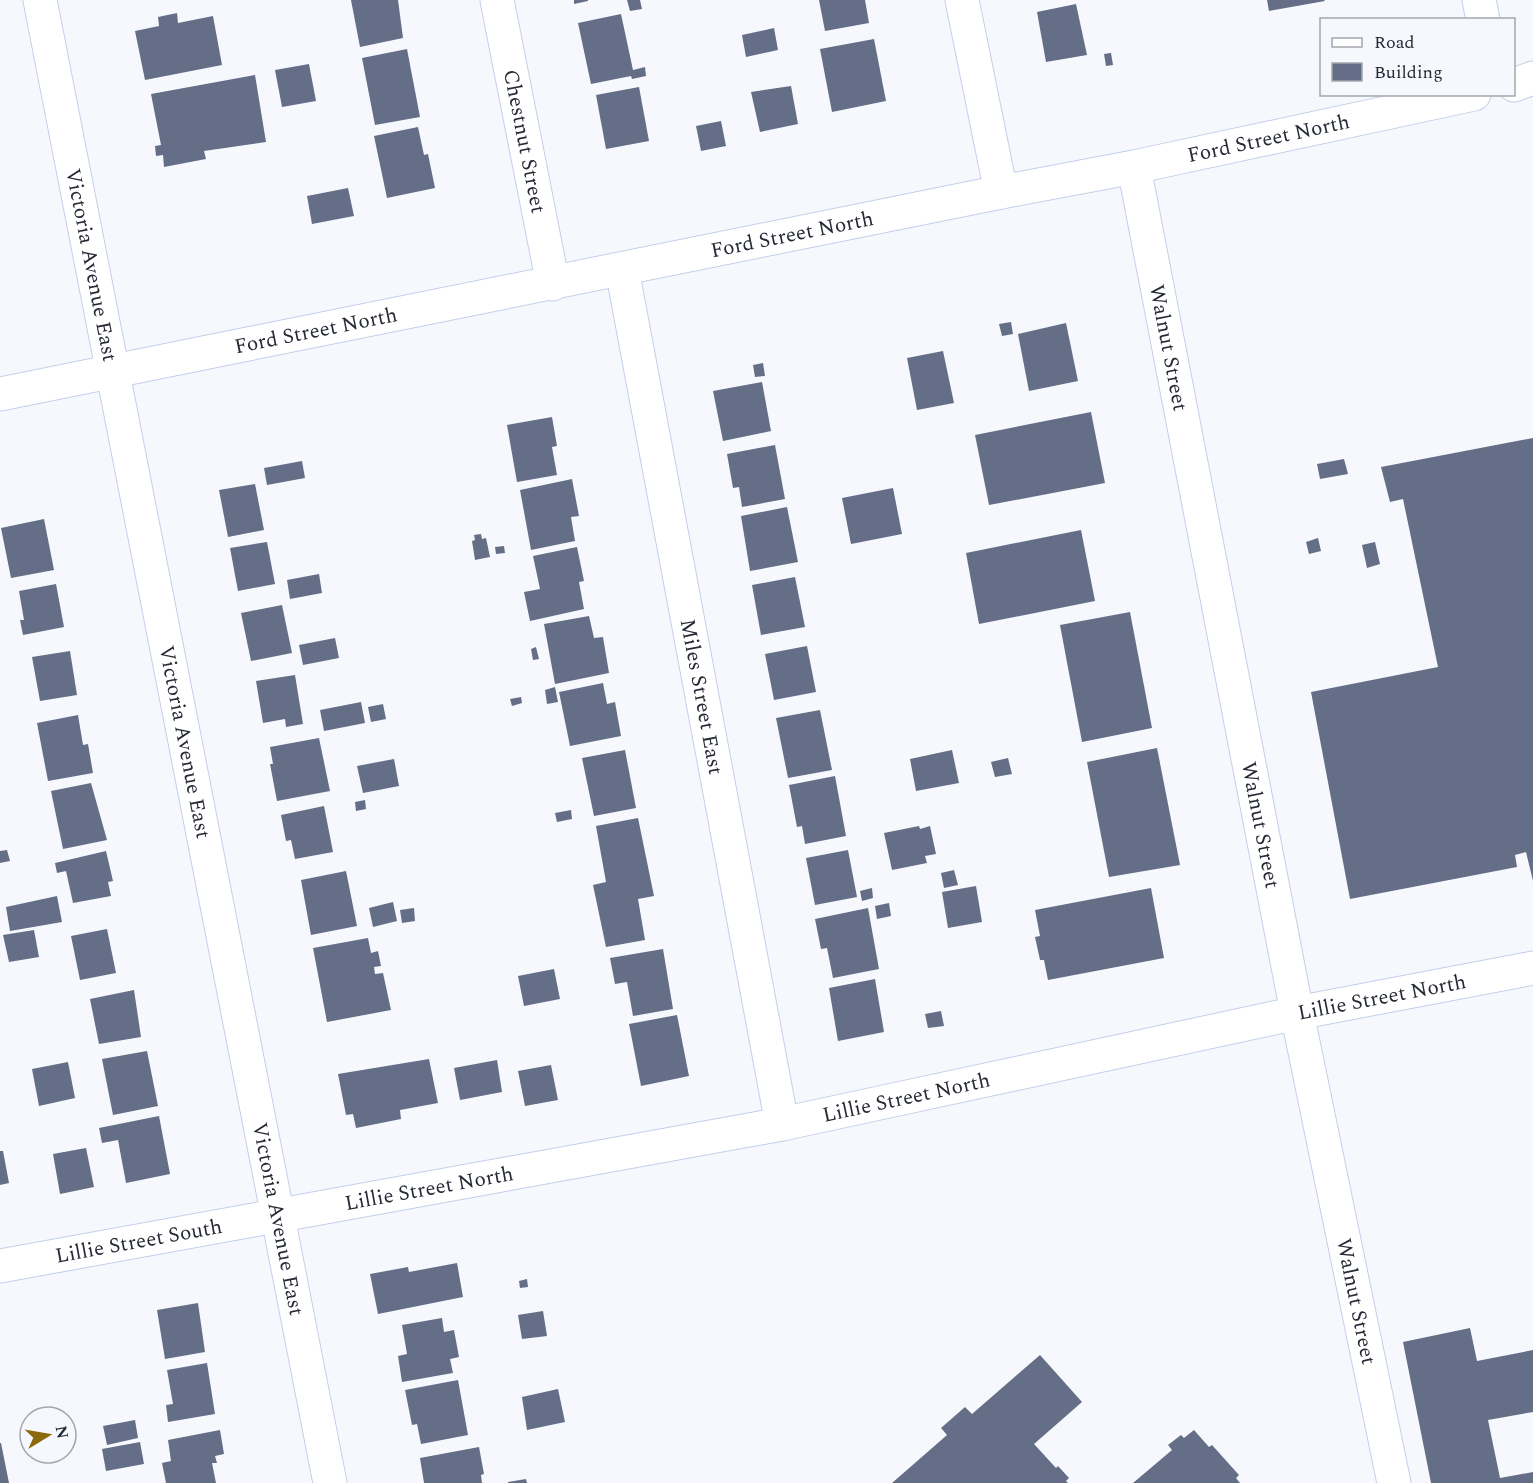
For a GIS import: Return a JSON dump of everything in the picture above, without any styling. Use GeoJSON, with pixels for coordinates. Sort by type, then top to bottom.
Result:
{"type":"FeatureCollection","features":[{"type":"Feature","properties":{"kind":"street","name":"Victoria Avenue East"},"geometry":{"type":"LineString","coordinates":[[40,0],[330,1483]]}},
{"type":"Feature","properties":{"kind":"street","name":"Chestnut Street"},"geometry":{"type":"LineString","coordinates":[[497,0],[553,284]]}},
{"type":"Feature","properties":{"kind":"street"},"geometry":{"type":"LineString","coordinates":[[962,0],[1001,192]]}},
{"type":"Feature","properties":{"kind":"street"},"geometry":{"type":"LineString","coordinates":[[1479,0],[1483,18]]}},
{"type":"Feature","properties":{"kind":"street"},"geometry":{"type":"LineString","coordinates":[[1515,85],[1533,78]]}},
{"type":"Feature","properties":{"kind":"street","name":"Ford Street North"},"geometry":{"type":"LineString","coordinates":[[0,394],[1134,167],[1465,96]]}},
{"type":"Feature","properties":{"kind":"street","name":"Walnut Street"},"geometry":{"type":"LineString","coordinates":[[1134,167],[1297,1013],[1394,1483]]}},
{"type":"Feature","properties":{"kind":"street","name":"Miles Street East"},"geometry":{"type":"LineString","coordinates":[[622,269],[782,1124]]}},
{"type":"Feature","properties":{"kind":"street","name":"Lillie Street North"},"geometry":{"type":"LineString","coordinates":[[278,1217],[782,1124],[1297,1013],[1533,968]]}},
{"type":"Feature","properties":{"kind":"street","name":"Lillie Street South"},"geometry":{"type":"LineString","coordinates":[[0,1266],[278,1217]]}},
{"type":"Feature","properties":{"kind":"building"},"geometry":{"type":"Polygon","coordinates":[[[351,0],[398,0],[403,38],[360,47],[351,0]]]}},
{"type":"Feature","properties":{"kind":"building"},"geometry":{"type":"Polygon","coordinates":[[[574,0],[588,0],[588,1],[574,4],[574,0]]]}},
{"type":"Feature","properties":{"kind":"building"},"geometry":{"type":"Polygon","coordinates":[[[627,0],[640,0],[642,9],[630,11],[627,0]]]}},
{"type":"Feature","properties":{"kind":"building"},"geometry":{"type":"Polygon","coordinates":[[[819,0],[865,0],[869,23],[825,31],[819,0]]]}},
{"type":"Feature","properties":{"kind":"building"},"geometry":{"type":"Polygon","coordinates":[[[1267,0],[1324,0],[1325,1],[1269,11],[1267,0]]]}},
{"type":"Feature","properties":{"kind":"building"},"geometry":{"type":"Polygon","coordinates":[[[1076,4],[1087,55],[1046,62],[1037,12],[1076,4]]]}},
{"type":"Feature","properties":{"kind":"building"},"geometry":{"type":"Polygon","coordinates":[[[177,13],[178,23],[213,16],[222,65],[145,80],[135,31],[159,26],[158,17],[177,13]]]}},
{"type":"Feature","properties":{"kind":"building"},"geometry":{"type":"Polygon","coordinates":[[[621,14],[633,70],[645,67],[646,76],[632,79],[631,76],[591,84],[578,23],[621,14]]]}},
{"type":"Feature","properties":{"kind":"building"},"geometry":{"type":"Polygon","coordinates":[[[774,28],[778,50],[746,57],[742,35],[774,28]]]}},
{"type":"Feature","properties":{"kind":"building"},"geometry":{"type":"Polygon","coordinates":[[[874,39],[886,101],[832,112],[820,49],[874,39]]]}},
{"type":"Feature","properties":{"kind":"building"},"geometry":{"type":"Polygon","coordinates":[[[407,49],[420,117],[375,125],[362,58],[407,49]]]}},
{"type":"Feature","properties":{"kind":"building"},"geometry":{"type":"Polygon","coordinates":[[[1111,53],[1113,65],[1106,66],[1104,54],[1111,53]]]}},
{"type":"Feature","properties":{"kind":"building"},"geometry":{"type":"Polygon","coordinates":[[[309,64],[316,101],[282,107],[275,70],[309,64]]]}},
{"type":"Feature","properties":{"kind":"building"},"geometry":{"type":"Polygon","coordinates":[[[255,75],[266,142],[204,151],[206,159],[164,167],[163,155],[156,156],[155,146],[161,145],[151,94],[255,75]]]}},
{"type":"Feature","properties":{"kind":"building"},"geometry":{"type":"Polygon","coordinates":[[[791,86],[798,124],[760,132],[751,92],[791,86]]]}},
{"type":"Feature","properties":{"kind":"building"},"geometry":{"type":"Polygon","coordinates":[[[639,87],[649,141],[606,149],[596,95],[639,87]]]}},
{"type":"Feature","properties":{"kind":"building"},"geometry":{"type":"Polygon","coordinates":[[[721,121],[726,146],[701,151],[696,126],[721,121]]]}},
{"type":"Feature","properties":{"kind":"building"},"geometry":{"type":"Polygon","coordinates":[[[418,127],[424,155],[428,154],[435,188],[387,198],[374,136],[418,127]]]}},
{"type":"Feature","properties":{"kind":"building"},"geometry":{"type":"Polygon","coordinates":[[[348,188],[354,216],[312,224],[307,196],[348,188]]]}},
{"type":"Feature","properties":{"kind":"building"},"geometry":{"type":"Polygon","coordinates":[[[1011,322],[1013,334],[1002,336],[999,324],[1011,322]]]}},
{"type":"Feature","properties":{"kind":"building"},"geometry":{"type":"Polygon","coordinates":[[[1066,323],[1078,381],[1029,391],[1018,334],[1066,323]]]}},
{"type":"Feature","properties":{"kind":"building"},"geometry":{"type":"Polygon","coordinates":[[[943,351],[954,403],[917,410],[907,358],[943,351]]]}},
{"type":"Feature","properties":{"kind":"building"},"geometry":{"type":"Polygon","coordinates":[[[763,363],[765,376],[755,377],[753,365],[763,363]]]}},
{"type":"Feature","properties":{"kind":"building"},"geometry":{"type":"Polygon","coordinates":[[[762,382],[771,431],[723,441],[713,391],[762,382]]]}},
{"type":"Feature","properties":{"kind":"building"},"geometry":{"type":"Polygon","coordinates":[[[1091,412],[1105,483],[989,505],[975,435],[1091,412]]]}},
{"type":"Feature","properties":{"kind":"building"},"geometry":{"type":"Polygon","coordinates":[[[552,417],[557,446],[552,447],[557,475],[517,482],[507,425],[552,417]]]}},
{"type":"Feature","properties":{"kind":"building"},"geometry":{"type":"Polygon","coordinates":[[[1533,438],[1533,881],[1526,852],[1515,855],[1517,867],[1350,899],[1311,692],[1438,667],[1403,499],[1390,502],[1381,467],[1533,438]]]}},
{"type":"Feature","properties":{"kind":"building"},"geometry":{"type":"Polygon","coordinates":[[[775,445],[785,499],[742,507],[739,487],[733,488],[727,454],[775,445]]]}},
{"type":"Feature","properties":{"kind":"building"},"geometry":{"type":"Polygon","coordinates":[[[1344,459],[1348,474],[1320,479],[1317,464],[1344,459]]]}},
{"type":"Feature","properties":{"kind":"building"},"geometry":{"type":"Polygon","coordinates":[[[302,461],[305,478],[267,485],[264,468],[302,461]]]}},
{"type":"Feature","properties":{"kind":"building"},"geometry":{"type":"Polygon","coordinates":[[[572,479],[579,516],[571,517],[575,541],[531,550],[520,490],[572,479]]]}},
{"type":"Feature","properties":{"kind":"building"},"geometry":{"type":"Polygon","coordinates":[[[255,484],[264,530],[228,537],[219,490],[255,484]]]}},
{"type":"Feature","properties":{"kind":"building"},"geometry":{"type":"Polygon","coordinates":[[[893,488],[902,534],[851,544],[842,498],[893,488]]]}},
{"type":"Feature","properties":{"kind":"building"},"geometry":{"type":"Polygon","coordinates":[[[787,507],[798,562],[750,571],[741,516],[787,507]]]}},
{"type":"Feature","properties":{"kind":"building"},"geometry":{"type":"Polygon","coordinates":[[[44,519],[54,570],[11,578],[1,528],[44,519]]]}},
{"type":"Feature","properties":{"kind":"building"},"geometry":{"type":"Polygon","coordinates":[[[1081,530],[1095,601],[979,624],[966,553],[1081,530]]]}},
{"type":"Feature","properties":{"kind":"building"},"geometry":{"type":"Polygon","coordinates":[[[481,534],[482,539],[486,538],[490,557],[475,560],[472,541],[475,540],[474,535],[481,534]]]}},
{"type":"Feature","properties":{"kind":"building"},"geometry":{"type":"Polygon","coordinates":[[[1318,538],[1321,551],[1309,554],[1306,542],[1318,538]]]}},
{"type":"Feature","properties":{"kind":"building"},"geometry":{"type":"Polygon","coordinates":[[[267,542],[275,584],[238,591],[230,548],[267,542]]]}},
{"type":"Feature","properties":{"kind":"building"},"geometry":{"type":"Polygon","coordinates":[[[1375,542],[1380,564],[1367,568],[1362,545],[1375,542]]]}},
{"type":"Feature","properties":{"kind":"building"},"geometry":{"type":"Polygon","coordinates":[[[504,546],[505,553],[496,554],[495,547],[504,546]]]}},
{"type":"Feature","properties":{"kind":"building"},"geometry":{"type":"Polygon","coordinates":[[[577,547],[584,581],[579,582],[584,609],[530,621],[524,592],[540,589],[533,556],[577,547]]]}},
{"type":"Feature","properties":{"kind":"building"},"geometry":{"type":"Polygon","coordinates":[[[319,574],[322,593],[290,599],[287,580],[319,574]]]}},
{"type":"Feature","properties":{"kind":"building"},"geometry":{"type":"Polygon","coordinates":[[[795,577],[805,627],[761,635],[752,585],[795,577]]]}},
{"type":"Feature","properties":{"kind":"building"},"geometry":{"type":"Polygon","coordinates":[[[56,584],[64,627],[23,635],[20,620],[24,620],[19,591],[56,584]]]}},
{"type":"Feature","properties":{"kind":"building"},"geometry":{"type":"Polygon","coordinates":[[[282,605],[292,653],[251,661],[241,613],[282,605]]]}},
{"type":"Feature","properties":{"kind":"building"},"geometry":{"type":"Polygon","coordinates":[[[1130,612],[1152,728],[1082,742],[1060,625],[1130,612]]]}},
{"type":"Feature","properties":{"kind":"building"},"geometry":{"type":"Polygon","coordinates":[[[589,616],[594,638],[603,637],[609,673],[555,684],[544,624],[589,616]]]}},
{"type":"Feature","properties":{"kind":"building"},"geometry":{"type":"Polygon","coordinates":[[[335,638],[339,658],[303,665],[299,645],[335,638]]]}},
{"type":"Feature","properties":{"kind":"building"},"geometry":{"type":"Polygon","coordinates":[[[807,646],[816,692],[774,700],[765,654],[807,646]]]}},
{"type":"Feature","properties":{"kind":"building"},"geometry":{"type":"Polygon","coordinates":[[[536,647],[539,659],[533,660],[531,649],[536,647]]]}},
{"type":"Feature","properties":{"kind":"building"},"geometry":{"type":"Polygon","coordinates":[[[70,651],[77,695],[40,701],[32,657],[70,651]]]}},
{"type":"Feature","properties":{"kind":"building"},"geometry":{"type":"Polygon","coordinates":[[[295,675],[303,724],[286,727],[285,719],[263,723],[256,681],[295,675]]]}},
{"type":"Feature","properties":{"kind":"building"},"geometry":{"type":"Polygon","coordinates":[[[603,683],[607,704],[615,702],[621,736],[570,746],[559,692],[603,683]]]}},
{"type":"Feature","properties":{"kind":"building"},"geometry":{"type":"Polygon","coordinates":[[[555,687],[558,702],[547,704],[545,690],[555,687]]]}},
{"type":"Feature","properties":{"kind":"building"},"geometry":{"type":"Polygon","coordinates":[[[521,697],[522,703],[512,706],[510,699],[521,697]]]}},
{"type":"Feature","properties":{"kind":"building"},"geometry":{"type":"Polygon","coordinates":[[[361,702],[365,723],[324,731],[320,710],[361,702]]]}},
{"type":"Feature","properties":{"kind":"building"},"geometry":{"type":"Polygon","coordinates":[[[383,704],[386,719],[371,722],[368,707],[383,704]]]}},
{"type":"Feature","properties":{"kind":"building"},"geometry":{"type":"Polygon","coordinates":[[[820,710],[832,770],[788,778],[776,718],[820,710]]]}},
{"type":"Feature","properties":{"kind":"building"},"geometry":{"type":"Polygon","coordinates":[[[78,715],[83,745],[88,744],[93,773],[48,781],[37,723],[78,715]]]}},
{"type":"Feature","properties":{"kind":"building"},"geometry":{"type":"Polygon","coordinates":[[[319,738],[330,791],[277,801],[270,764],[273,764],[270,747],[319,738]]]}},
{"type":"Feature","properties":{"kind":"building"},"geometry":{"type":"Polygon","coordinates":[[[1157,748],[1180,865],[1109,877],[1087,762],[1157,748]]]}},
{"type":"Feature","properties":{"kind":"building"},"geometry":{"type":"Polygon","coordinates":[[[625,750],[636,808],[594,816],[582,758],[625,750]]]}},
{"type":"Feature","properties":{"kind":"building"},"geometry":{"type":"Polygon","coordinates":[[[952,750],[959,783],[916,791],[910,759],[952,750]]]}},
{"type":"Feature","properties":{"kind":"building"},"geometry":{"type":"Polygon","coordinates":[[[1008,758],[1012,774],[995,777],[991,762],[1008,758]]]}},
{"type":"Feature","properties":{"kind":"building"},"geometry":{"type":"Polygon","coordinates":[[[394,759],[399,786],[363,793],[357,766],[394,759]]]}},
{"type":"Feature","properties":{"kind":"building"},"geometry":{"type":"Polygon","coordinates":[[[835,776],[846,836],[805,844],[802,826],[797,827],[789,785],[835,776]]]}},
{"type":"Feature","properties":{"kind":"building"},"geometry":{"type":"Polygon","coordinates":[[[91,783],[107,840],[63,849],[51,791],[91,783]]]}},
{"type":"Feature","properties":{"kind":"building"},"geometry":{"type":"Polygon","coordinates":[[[365,800],[366,809],[356,811],[355,802],[365,800]]]}},
{"type":"Feature","properties":{"kind":"building"},"geometry":{"type":"Polygon","coordinates":[[[324,806],[333,852],[295,859],[291,840],[286,841],[281,815],[324,806]]]}},
{"type":"Feature","properties":{"kind":"building"},"geometry":{"type":"Polygon","coordinates":[[[571,810],[572,819],[557,822],[555,813],[571,810]]]}},
{"type":"Feature","properties":{"kind":"building"},"geometry":{"type":"Polygon","coordinates":[[[638,818],[654,896],[638,899],[645,940],[606,947],[593,885],[606,882],[596,826],[638,818]]]}},
{"type":"Feature","properties":{"kind":"building"},"geometry":{"type":"Polygon","coordinates":[[[919,826],[920,829],[930,826],[936,854],[925,856],[927,863],[892,870],[884,833],[919,826]]]}},
{"type":"Feature","properties":{"kind":"building"},"geometry":{"type":"Polygon","coordinates":[[[7,850],[10,861],[0,863],[0,851],[7,850]]]}},
{"type":"Feature","properties":{"kind":"building"},"geometry":{"type":"Polygon","coordinates":[[[848,850],[857,897],[815,905],[806,858],[848,850]]]}},
{"type":"Feature","properties":{"kind":"building"},"geometry":{"type":"Polygon","coordinates":[[[106,851],[113,881],[108,882],[111,896],[73,903],[66,871],[57,873],[55,863],[106,851]]]}},
{"type":"Feature","properties":{"kind":"building"},"geometry":{"type":"Polygon","coordinates":[[[954,870],[958,885],[944,888],[941,873],[954,870]]]}},
{"type":"Feature","properties":{"kind":"building"},"geometry":{"type":"Polygon","coordinates":[[[346,871],[357,926],[311,935],[301,880],[346,871]]]}},
{"type":"Feature","properties":{"kind":"building"},"geometry":{"type":"Polygon","coordinates":[[[976,886],[982,922],[948,928],[942,892],[976,886]]]}},
{"type":"Feature","properties":{"kind":"building"},"geometry":{"type":"Polygon","coordinates":[[[872,888],[873,898],[862,901],[860,891],[872,888]]]}},
{"type":"Feature","properties":{"kind":"building"},"geometry":{"type":"Polygon","coordinates":[[[1151,888],[1164,958],[1048,980],[1044,960],[1040,960],[1035,937],[1040,936],[1035,910],[1151,888]]]}},
{"type":"Feature","properties":{"kind":"building"},"geometry":{"type":"Polygon","coordinates":[[[57,896],[62,922],[10,931],[6,907],[57,896]]]}},
{"type":"Feature","properties":{"kind":"building"},"geometry":{"type":"Polygon","coordinates":[[[393,902],[397,921],[373,927],[369,908],[393,902]]]}},
{"type":"Feature","properties":{"kind":"building"},"geometry":{"type":"Polygon","coordinates":[[[889,903],[891,916],[877,919],[875,906],[889,903]]]}},
{"type":"Feature","properties":{"kind":"building"},"geometry":{"type":"Polygon","coordinates":[[[414,908],[415,921],[402,923],[400,910],[414,908]]]}},
{"type":"Feature","properties":{"kind":"building"},"geometry":{"type":"Polygon","coordinates":[[[868,908],[879,969],[833,978],[827,948],[821,949],[815,919],[868,908]]]}},
{"type":"Feature","properties":{"kind":"building"},"geometry":{"type":"Polygon","coordinates":[[[107,929],[116,973],[80,980],[71,936],[107,929]]]}},
{"type":"Feature","properties":{"kind":"building"},"geometry":{"type":"Polygon","coordinates":[[[34,930],[39,957],[9,962],[3,935],[34,930]]]}},
{"type":"Feature","properties":{"kind":"building"},"geometry":{"type":"Polygon","coordinates":[[[368,938],[371,953],[378,951],[381,966],[374,967],[375,974],[383,973],[391,1010],[327,1022],[313,948],[368,938]]]}},
{"type":"Feature","properties":{"kind":"building"},"geometry":{"type":"Polygon","coordinates":[[[663,949],[673,1009],[633,1016],[627,982],[615,984],[610,958],[663,949]]]}},
{"type":"Feature","properties":{"kind":"building"},"geometry":{"type":"Polygon","coordinates":[[[554,969],[560,999],[524,1006],[518,976],[554,969]]]}},
{"type":"Feature","properties":{"kind":"building"},"geometry":{"type":"Polygon","coordinates":[[[875,979],[884,1032],[838,1041],[829,988],[875,979]]]}},
{"type":"Feature","properties":{"kind":"building"},"geometry":{"type":"Polygon","coordinates":[[[134,990],[141,1037],[99,1044],[90,999],[134,990]]]}},
{"type":"Feature","properties":{"kind":"building"},"geometry":{"type":"Polygon","coordinates":[[[941,1011],[944,1026],[928,1028],[925,1014],[941,1011]]]}},
{"type":"Feature","properties":{"kind":"building"},"geometry":{"type":"Polygon","coordinates":[[[677,1015],[689,1076],[641,1086],[629,1024],[677,1015]]]}},
{"type":"Feature","properties":{"kind":"building"},"geometry":{"type":"Polygon","coordinates":[[[147,1051],[158,1106],[113,1115],[102,1059],[147,1051]]]}},
{"type":"Feature","properties":{"kind":"building"},"geometry":{"type":"Polygon","coordinates":[[[429,1059],[438,1103],[400,1110],[401,1119],[356,1128],[353,1114],[346,1115],[338,1074],[429,1059]]]}},
{"type":"Feature","properties":{"kind":"building"},"geometry":{"type":"Polygon","coordinates":[[[497,1060],[502,1092],[460,1100],[454,1068],[497,1060]]]}},
{"type":"Feature","properties":{"kind":"building"},"geometry":{"type":"Polygon","coordinates":[[[68,1062],[75,1098],[39,1106],[32,1069],[68,1062]]]}},
{"type":"Feature","properties":{"kind":"building"},"geometry":{"type":"Polygon","coordinates":[[[551,1065],[558,1100],[525,1106],[518,1071],[551,1065]]]}},
{"type":"Feature","properties":{"kind":"building"},"geometry":{"type":"Polygon","coordinates":[[[159,1116],[170,1174],[126,1183],[118,1140],[102,1143],[99,1128],[159,1116]]]}},
{"type":"Feature","properties":{"kind":"building"},"geometry":{"type":"Polygon","coordinates":[[[86,1148],[94,1187],[60,1194],[53,1154],[86,1148]]]}},
{"type":"Feature","properties":{"kind":"building"},"geometry":{"type":"Polygon","coordinates":[[[0,1151],[3,1151],[9,1183],[0,1185],[0,1151]]]}},
{"type":"Feature","properties":{"kind":"building"},"geometry":{"type":"Polygon","coordinates":[[[457,1263],[463,1297],[378,1314],[370,1274],[408,1267],[409,1272],[457,1263]]]}},
{"type":"Feature","properties":{"kind":"building"},"geometry":{"type":"Polygon","coordinates":[[[527,1279],[528,1287],[520,1288],[519,1281],[527,1279]]]}},
{"type":"Feature","properties":{"kind":"building"},"geometry":{"type":"Polygon","coordinates":[[[198,1303],[205,1352],[165,1359],[157,1310],[198,1303]]]}},
{"type":"Feature","properties":{"kind":"building"},"geometry":{"type":"Polygon","coordinates":[[[543,1311],[547,1336],[522,1339],[518,1315],[543,1311]]]}},
{"type":"Feature","properties":{"kind":"building"},"geometry":{"type":"Polygon","coordinates":[[[442,1318],[444,1332],[454,1330],[459,1357],[450,1359],[453,1373],[402,1382],[398,1356],[407,1354],[402,1325],[442,1318]]]}},
{"type":"Feature","properties":{"kind":"building"},"geometry":{"type":"Polygon","coordinates":[[[1470,1328],[1477,1361],[1533,1350],[1533,1412],[1488,1420],[1500,1478],[1533,1472],[1533,1483],[1431,1483],[1403,1342],[1470,1328]]]}},
{"type":"Feature","properties":{"kind":"building"},"geometry":{"type":"Polygon","coordinates":[[[1040,1355],[1082,1402],[1034,1444],[1056,1468],[1058,1466],[1069,1478],[1066,1481],[1068,1483],[892,1483],[947,1435],[941,1428],[965,1407],[972,1414],[1040,1355]]]}},
{"type":"Feature","properties":{"kind":"building"},"geometry":{"type":"Polygon","coordinates":[[[207,1363],[215,1414],[168,1422],[166,1405],[173,1404],[167,1370],[207,1363]]]}},
{"type":"Feature","properties":{"kind":"building"},"geometry":{"type":"Polygon","coordinates":[[[458,1380],[468,1435],[421,1444],[417,1424],[412,1425],[405,1390],[458,1380]]]}},
{"type":"Feature","properties":{"kind":"building"},"geometry":{"type":"Polygon","coordinates":[[[558,1389],[565,1422],[527,1430],[522,1397],[558,1389]]]}},
{"type":"Feature","properties":{"kind":"building"},"geometry":{"type":"Polygon","coordinates":[[[135,1420],[138,1438],[107,1445],[103,1426],[135,1420]]]}},
{"type":"Feature","properties":{"kind":"building"},"geometry":{"type":"Polygon","coordinates":[[[220,1430],[224,1454],[215,1456],[217,1463],[212,1463],[216,1483],[166,1483],[162,1463],[171,1461],[168,1440],[220,1430]]]}},
{"type":"Feature","properties":{"kind":"building"},"geometry":{"type":"Polygon","coordinates":[[[1194,1430],[1209,1447],[1212,1445],[1239,1475],[1236,1478],[1240,1483],[1133,1483],[1172,1450],[1168,1445],[1181,1435],[1184,1438],[1194,1430]]]}},
{"type":"Feature","properties":{"kind":"building"},"geometry":{"type":"Polygon","coordinates":[[[140,1442],[144,1464],[106,1471],[102,1449],[140,1442]]]}},
{"type":"Feature","properties":{"kind":"building"},"geometry":{"type":"Polygon","coordinates":[[[1,1443],[9,1483],[0,1483],[1,1443]]]}},
{"type":"Feature","properties":{"kind":"building"},"geometry":{"type":"Polygon","coordinates":[[[479,1447],[484,1474],[481,1475],[482,1483],[424,1483],[420,1458],[479,1447]]]}},
{"type":"Feature","properties":{"kind":"building"},"geometry":{"type":"Polygon","coordinates":[[[526,1479],[527,1483],[508,1483],[508,1482],[526,1479]]]}}]}
